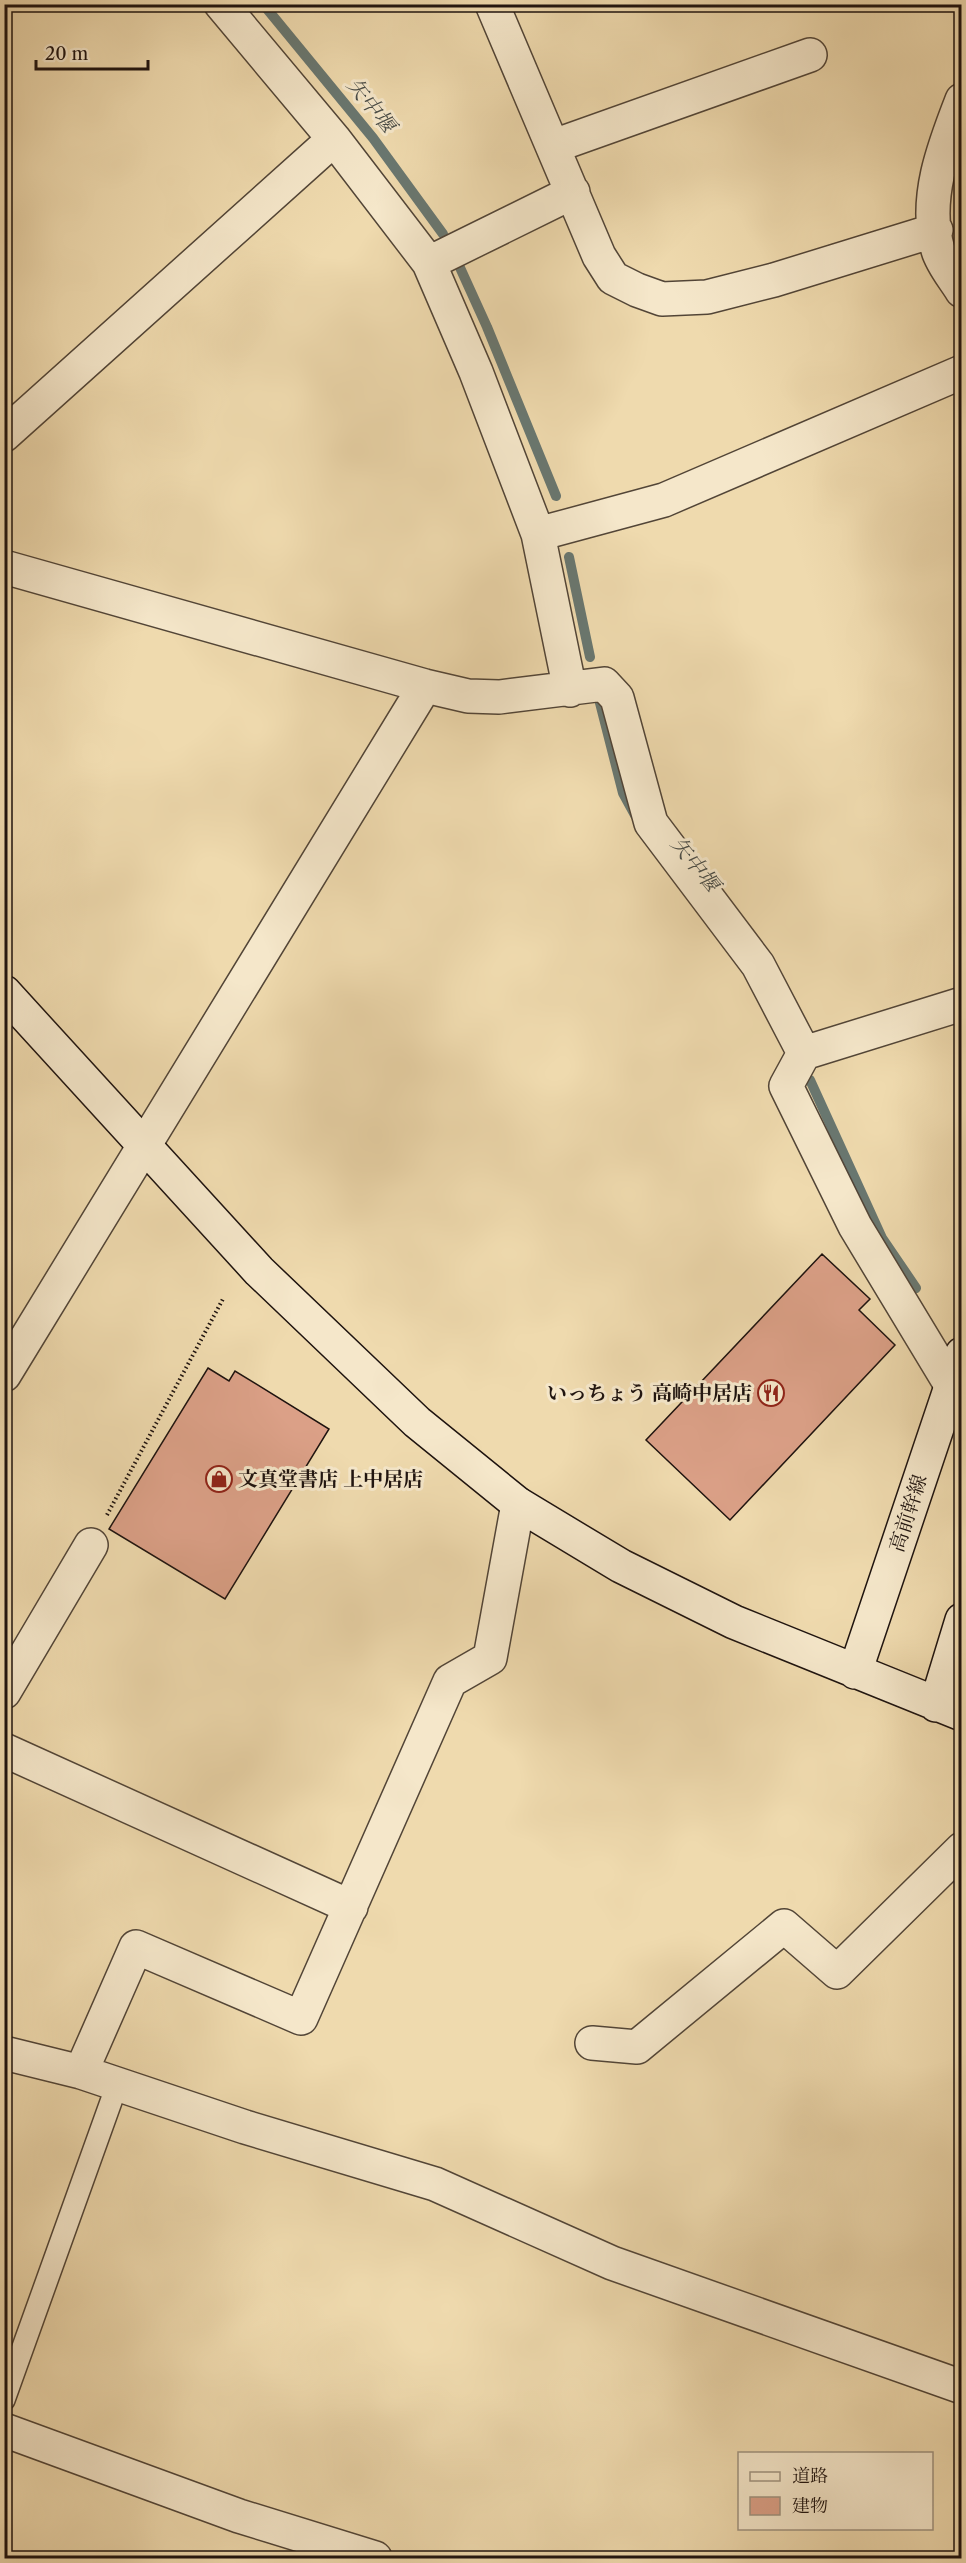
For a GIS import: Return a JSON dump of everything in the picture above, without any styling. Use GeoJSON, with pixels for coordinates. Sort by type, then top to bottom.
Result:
{"type":"FeatureCollection","features":[{"type":"Feature","properties":{"kind":"street"},"geometry":{"type":"LineString","coordinates":[[221,4],[334,140],[429,263],[476,372],[538,534],[570,690]]}},
{"type":"Feature","properties":{"kind":"street"},"geometry":{"type":"LineString","coordinates":[[492,4],[599,255],[613,278],[662,299],[707,297],[774,280],[936,231]]}},
{"type":"Feature","properties":{"kind":"street"},"geometry":{"type":"LineString","coordinates":[[554,146],[810,56]]}},
{"type":"Feature","properties":{"kind":"street"},"geometry":{"type":"LineString","coordinates":[[962,100],[941,154],[933,207],[938,251],[962,291]]}},
{"type":"Feature","properties":{"kind":"street"},"geometry":{"type":"LineString","coordinates":[[4,435],[334,140]]}},
{"type":"Feature","properties":{"kind":"street"},"geometry":{"type":"LineString","coordinates":[[429,263],[573,192]]}},
{"type":"Feature","properties":{"kind":"street"},"geometry":{"type":"LineString","coordinates":[[538,534],[664,500],[962,372]]}},
{"type":"Feature","properties":{"kind":"street"},"geometry":{"type":"LineString","coordinates":[[4,567],[425,686],[468,696],[500,697],[604,684],[617,698],[651,823],[758,965],[804,1053]]}},
{"type":"Feature","properties":{"kind":"street"},"geometry":{"type":"LineString","coordinates":[[4,1375],[425,686]]}},
{"type":"Feature","properties":{"kind":"street"},"geometry":{"type":"LineString","coordinates":[[4,992],[259,1271],[409,1414],[518,1504],[621,1566],[734,1622],[949,1709],[962,1620]]}},
{"type":"Feature","properties":{"kind":"street"},"geometry":{"type":"LineString","coordinates":[[951,1385],[855,1226],[793,1105],[786,1086],[804,1053],[962,1004]]}},
{"type":"Feature","properties":{"kind":"street","name":"高前幹線"},"geometry":{"type":"LineString","coordinates":[[855,1672],[962,1354]]}},
{"type":"Feature","properties":{"kind":"street"},"geometry":{"type":"LineString","coordinates":[[81,2072],[136,1947],[302,2018],[450,1681],[490,1658],[518,1504]]}},
{"type":"Feature","properties":{"kind":"street"},"geometry":{"type":"LineString","coordinates":[[4,1692],[91,1545]]}},
{"type":"Feature","properties":{"kind":"street"},"geometry":{"type":"LineString","coordinates":[[4,1750],[351,1907]]}},
{"type":"Feature","properties":{"kind":"street"},"geometry":{"type":"LineString","coordinates":[[592,2043],[637,2048],[784,1926],[837,1972],[962,1849]]}},
{"type":"Feature","properties":{"kind":"street"},"geometry":{"type":"LineString","coordinates":[[4,2053],[81,2072],[245,2127],[435,2184],[612,2263],[962,2387]]}},
{"type":"Feature","properties":{"kind":"street"},"geometry":{"type":"LineString","coordinates":[[4,2430],[239,2516],[375,2559]]}},
{"type":"Feature","properties":{"kind":"lane"},"geometry":{"type":"LineString","coordinates":[[4,2400],[117,2085]]}},
{"type":"Feature","properties":{"kind":"path"},"geometry":{"type":"LineString","coordinates":[[91,1545],[223,1299]]}},
{"type":"Feature","properties":{"kind":"building","name":"いっちょう 高崎中居店"},"geometry":{"type":"Polygon","coordinates":[[[822,1254],[870,1299],[859,1310],[895,1345],[730,1520],[646,1440],[822,1254]]]}},
{"type":"Feature","properties":{"kind":"building","name":"文真堂書店 上中居店"},"geometry":{"type":"Polygon","coordinates":[[[208,1368],[229,1381],[235,1371],[329,1429],[225,1599],[109,1529],[208,1368]]]}},
{"type":"Feature","properties":{"kind":"waterway","name":"矢中堰"},"geometry":{"type":"LineString","coordinates":[[263,4],[373,138],[443,234]]}},
{"type":"Feature","properties":{"kind":"waterway","name":"矢中堰"},"geometry":{"type":"LineString","coordinates":[[457,261],[487,327],[556,496]]}},
{"type":"Feature","properties":{"kind":"waterway","name":"矢中堰"},"geometry":{"type":"LineString","coordinates":[[569,557],[590,657]]}},
{"type":"Feature","properties":{"kind":"waterway","name":"矢中堰"},"geometry":{"type":"LineString","coordinates":[[599,699],[623,793],[635,815]]}},
{"type":"Feature","properties":{"kind":"waterway","name":"矢中堰"},"geometry":{"type":"LineString","coordinates":[[810,1080],[882,1238],[916,1288]]}},
{"type":"Feature","properties":{"kind":"place","name":"いっちょう 高崎中居店"},"geometry":{"type":"Point","coordinates":[771,1393]}},
{"type":"Feature","properties":{"kind":"place","name":"文真堂書店 上中居店"},"geometry":{"type":"Point","coordinates":[219,1479]}}]}
